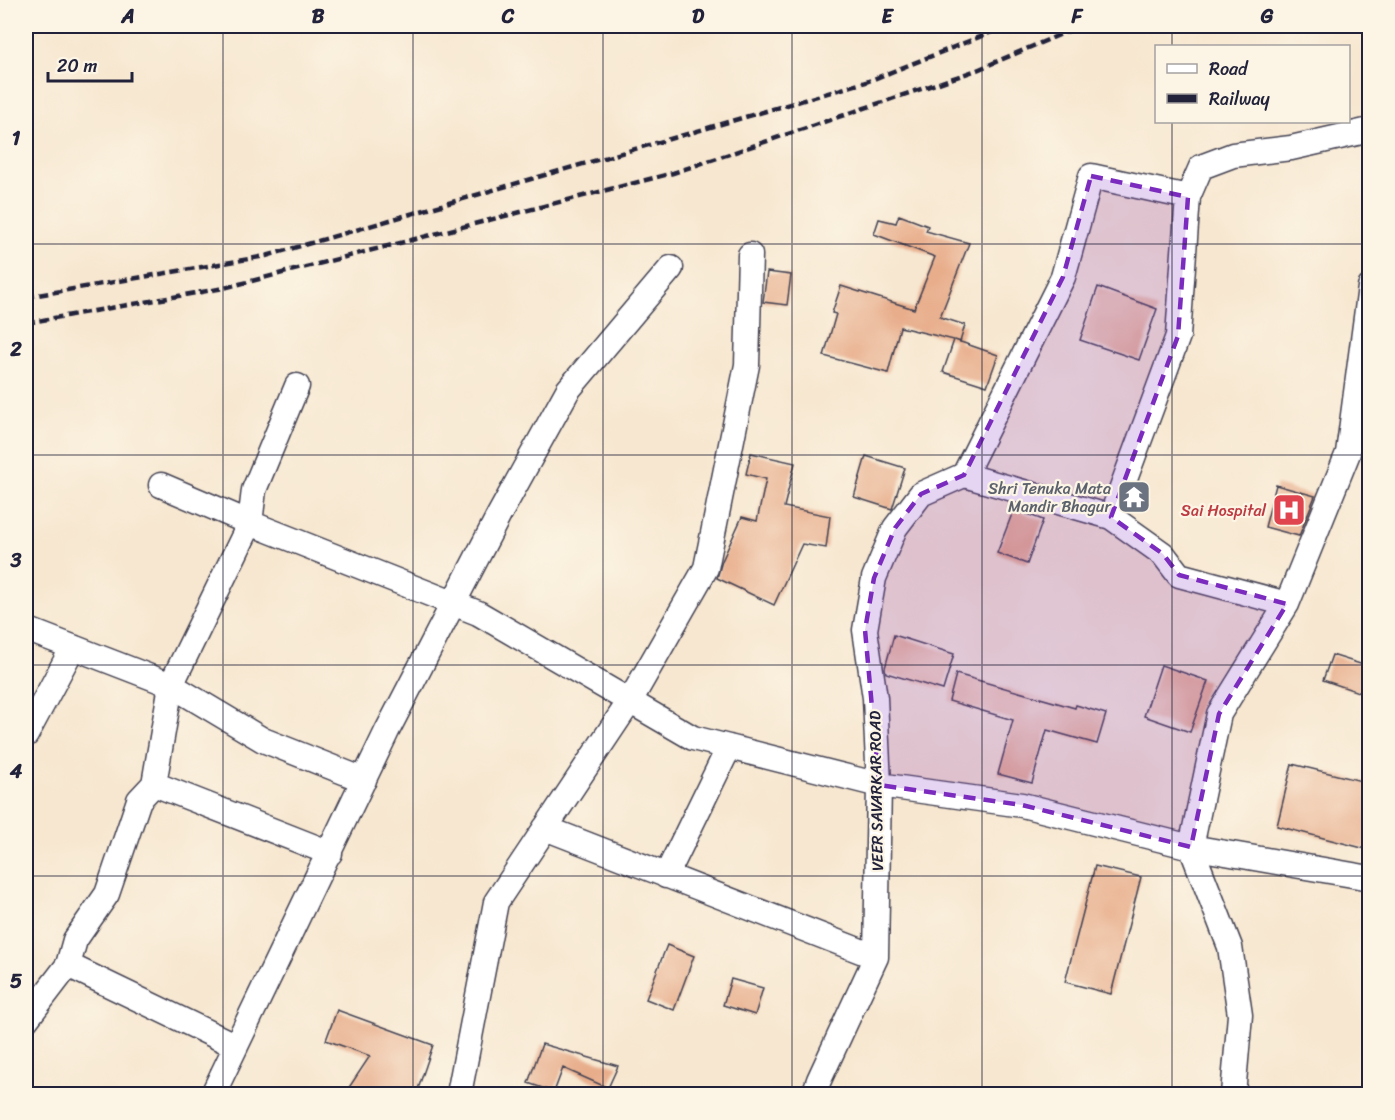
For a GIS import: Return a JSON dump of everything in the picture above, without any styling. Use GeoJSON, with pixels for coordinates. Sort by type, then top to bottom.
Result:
{"type":"FeatureCollection","features":[{"type":"Feature","properties":{"kind":"street"},"geometry":{"type":"LineString","coordinates":[[1111,518],[1178,336],[1188,197],[1202,167],[1233,154],[1291,148],[1370,130]]}},
{"type":"Feature","properties":{"kind":"street"},"geometry":{"type":"LineString","coordinates":[[1188,197],[1091,176],[1063,277],[964,475],[1111,518],[1163,554],[1179,575],[1287,604]]}},
{"type":"Feature","properties":{"kind":"street"},"geometry":{"type":"LineString","coordinates":[[459,1095],[496,902],[630,701],[706,568],[747,365],[750,255]]}},
{"type":"Feature","properties":{"kind":"street"},"geometry":{"type":"LineString","coordinates":[[213,1095],[387,731],[568,390],[671,268]]}},
{"type":"Feature","properties":{"kind":"street"},"geometry":{"type":"LineString","coordinates":[[1233,1095],[1240,1015],[1230,947],[1191,847],[1219,714],[1287,604],[1348,453],[1370,287]]}},
{"type":"Feature","properties":{"kind":"street"},"geometry":{"type":"LineString","coordinates":[[26,1020],[68,965],[75,940],[106,894],[139,800],[154,784],[171,685],[250,523],[254,490],[297,386]]}},
{"type":"Feature","properties":{"kind":"street","name":"VEER SAVARKAR ROAD"},"geometry":{"type":"LineString","coordinates":[[814,1095],[876,957],[879,785],[875,698],[865,630],[874,578],[895,528],[921,494],[964,475]]}},
{"type":"Feature","properties":{"kind":"street"},"geometry":{"type":"LineString","coordinates":[[161,485],[250,523],[478,613],[693,738],[879,785],[1022,805],[1191,847],[1370,878]]}},
{"type":"Feature","properties":{"kind":"street"},"geometry":{"type":"LineString","coordinates":[[26,629],[171,685],[263,740],[364,780]]}},
{"type":"Feature","properties":{"kind":"street"},"geometry":{"type":"LineString","coordinates":[[26,735],[73,647]]}},
{"type":"Feature","properties":{"kind":"street"},"geometry":{"type":"LineString","coordinates":[[666,876],[729,747]]}},
{"type":"Feature","properties":{"kind":"street"},"geometry":{"type":"LineString","coordinates":[[154,784],[330,853]]}},
{"type":"Feature","properties":{"kind":"street"},"geometry":{"type":"LineString","coordinates":[[545,828],[876,957]]}},
{"type":"Feature","properties":{"kind":"street"},"geometry":{"type":"LineString","coordinates":[[68,965],[237,1046]]}},
{"type":"Feature","properties":{"kind":"highlighted area"},"geometry":{"type":"Polygon","coordinates":[[[1091,176],[1188,197],[1178,336],[1111,517],[1163,554],[1179,575],[1287,604],[1219,714],[1191,847],[1022,805],[879,785],[865,630],[874,578],[895,528],[921,494],[964,475],[1063,277],[1091,176]]]}},
{"type":"Feature","properties":{"kind":"building"},"geometry":{"type":"Polygon","coordinates":[[[899,215],[928,226],[926,231],[969,243],[940,317],[965,325],[960,342],[998,355],[987,386],[943,372],[954,340],[900,327],[888,373],[824,356],[836,314],[832,313],[841,286],[914,309],[935,257],[874,234],[879,219],[896,223],[899,215]]]}},
{"type":"Feature","properties":{"kind":"building"},"geometry":{"type":"Polygon","coordinates":[[[767,272],[791,275],[787,305],[763,302],[767,272]]]}},
{"type":"Feature","properties":{"kind":"building"},"geometry":{"type":"Polygon","coordinates":[[[1098,287],[1157,309],[1139,360],[1080,340],[1098,287]]]}},
{"type":"Feature","properties":{"kind":"building"},"geometry":{"type":"Polygon","coordinates":[[[751,453],[795,463],[784,507],[830,516],[826,548],[802,544],[774,605],[717,578],[722,561],[742,517],[757,521],[766,479],[746,474],[751,453]]]}},
{"type":"Feature","properties":{"kind":"building"},"geometry":{"type":"Polygon","coordinates":[[[866,456],[905,468],[892,509],[854,497],[866,456]]]}},
{"type":"Feature","properties":{"kind":"building"},"geometry":{"type":"Polygon","coordinates":[[[1276,485],[1315,496],[1299,536],[1265,527],[1276,485]]]}},
{"type":"Feature","properties":{"kind":"building"},"geometry":{"type":"Polygon","coordinates":[[[1014,509],[1043,520],[1027,564],[997,553],[1014,509]]]}},
{"type":"Feature","properties":{"kind":"building"},"geometry":{"type":"Polygon","coordinates":[[[894,635],[954,654],[943,690],[886,673],[885,668],[894,635]]]}},
{"type":"Feature","properties":{"kind":"building"},"geometry":{"type":"Polygon","coordinates":[[[1332,655],[1370,667],[1370,696],[1323,680],[1332,655]]]}},
{"type":"Feature","properties":{"kind":"building"},"geometry":{"type":"Polygon","coordinates":[[[1161,665],[1208,681],[1190,732],[1144,716],[1161,665]]]}},
{"type":"Feature","properties":{"kind":"building"},"geometry":{"type":"Polygon","coordinates":[[[956,674],[1075,708],[1076,705],[1106,714],[1097,744],[1047,730],[1032,783],[998,774],[1013,720],[949,701],[956,674]]]}},
{"type":"Feature","properties":{"kind":"building"},"geometry":{"type":"Polygon","coordinates":[[[1292,764],[1370,783],[1370,850],[1277,826],[1292,764]]]}},
{"type":"Feature","properties":{"kind":"building"},"geometry":{"type":"Polygon","coordinates":[[[1095,866],[1141,877],[1111,994],[1065,982],[1095,866]]]}},
{"type":"Feature","properties":{"kind":"building"},"geometry":{"type":"Polygon","coordinates":[[[667,945],[694,956],[674,1010],[646,999],[667,945]]]}},
{"type":"Feature","properties":{"kind":"building"},"geometry":{"type":"Polygon","coordinates":[[[731,979],[763,988],[755,1015],[723,1005],[731,979]]]}},
{"type":"Feature","properties":{"kind":"building"},"geometry":{"type":"Polygon","coordinates":[[[337,1010],[433,1045],[416,1095],[344,1095],[370,1056],[326,1040],[337,1010]]]}},
{"type":"Feature","properties":{"kind":"building"},"geometry":{"type":"Polygon","coordinates":[[[542,1044],[618,1066],[608,1088],[563,1068],[554,1092],[528,1083],[542,1044]]]}},
{"type":"Feature","properties":{"kind":"railway"},"geometry":{"type":"LineString","coordinates":[[26,297],[266,256],[866,82],[1007,26]]}},
{"type":"Feature","properties":{"kind":"railway"},"geometry":{"type":"LineString","coordinates":[[26,323],[224,288],[673,173],[977,70],[1080,26]]}},
{"type":"Feature","properties":{"kind":"place","name":"Shri Tenuka Mata Mandir Bhagur"},"geometry":{"type":"Point","coordinates":[1134,497]}},
{"type":"Feature","properties":{"kind":"place","name":"Sai Hospital"},"geometry":{"type":"Point","coordinates":[1289,510]}}]}
